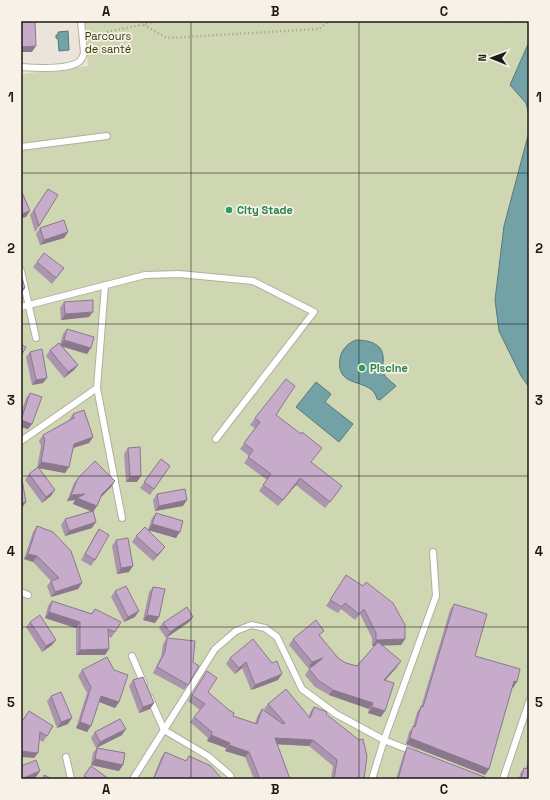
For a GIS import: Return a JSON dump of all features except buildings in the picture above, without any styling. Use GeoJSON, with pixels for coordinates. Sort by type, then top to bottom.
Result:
{"type":"FeatureCollection","features":[{"type":"Feature","properties":{"kind":"lane"},"geometry":{"type":"LineString","coordinates":[[21,67],[50,68],[77,63],[82,58],[84,53],[81,21]]}},
{"type":"Feature","properties":{"kind":"lane"},"geometry":{"type":"LineString","coordinates":[[21,146],[107,136]]}},
{"type":"Feature","properties":{"kind":"lane"},"geometry":{"type":"LineString","coordinates":[[21,271],[24,306],[36,338]]}},
{"type":"Feature","properties":{"kind":"lane"},"geometry":{"type":"LineString","coordinates":[[24,306],[145,275],[180,274],[253,281],[314,312],[216,439]]}},
{"type":"Feature","properties":{"kind":"lane"},"geometry":{"type":"LineString","coordinates":[[104,285],[97,388],[122,518]]}},
{"type":"Feature","properties":{"kind":"lane"},"geometry":{"type":"LineString","coordinates":[[21,441],[97,388]]}},
{"type":"Feature","properties":{"kind":"lane"},"geometry":{"type":"LineString","coordinates":[[372,779],[384,740],[436,596],[433,552]]}},
{"type":"Feature","properties":{"kind":"lane"},"geometry":{"type":"LineString","coordinates":[[21,592],[28,594]]}},
{"type":"Feature","properties":{"kind":"lane"},"geometry":{"type":"LineString","coordinates":[[133,779],[215,648],[236,631],[251,625],[265,628],[277,637],[302,689],[336,714],[384,740],[419,754]]}},
{"type":"Feature","properties":{"kind":"lane"},"geometry":{"type":"LineString","coordinates":[[132,656],[164,730],[208,756],[230,775],[231,779]]}},
{"type":"Feature","properties":{"kind":"lane"},"geometry":{"type":"LineString","coordinates":[[503,779],[529,702]]}},
{"type":"Feature","properties":{"kind":"lane"},"geometry":{"type":"LineString","coordinates":[[66,757],[71,779]]}},
{"type":"Feature","properties":{"kind":"path"},"geometry":{"type":"LineString","coordinates":[[143,21],[144,25],[167,38],[319,30],[329,21]]}},
{"type":"Feature","properties":{"kind":"path"},"geometry":{"type":"LineString","coordinates":[[107,32],[160,21]]}},
{"type":"Feature","properties":{"kind":"path"},"geometry":{"type":"LineString","coordinates":[[503,21],[504,23],[513,21]]}},
{"type":"Feature","properties":{"kind":"green space","name":"Parcours de santé"},"geometry":{"type":"Polygon","coordinates":[[[84,21],[529,21],[529,42],[510,85],[526,103],[529,115],[529,132],[504,226],[495,300],[521,376],[529,387],[529,779],[21,779],[21,74],[88,66],[84,21]]]}},
{"type":"Feature","properties":{"kind":"water"},"geometry":{"type":"Polygon","coordinates":[[[68,31],[69,50],[59,51],[58,39],[56,38],[56,35],[58,35],[58,32],[68,31]]]}},
{"type":"Feature","properties":{"kind":"water"},"geometry":{"type":"Polygon","coordinates":[[[529,42],[529,115],[526,103],[510,85],[529,42]]]}},
{"type":"Feature","properties":{"kind":"water"},"geometry":{"type":"Polygon","coordinates":[[[529,132],[529,387],[521,376],[499,331],[495,300],[504,226],[529,132]]]}},
{"type":"Feature","properties":{"kind":"water","name":"Piscine"},"geometry":{"type":"Polygon","coordinates":[[[356,340],[373,343],[380,348],[383,356],[383,372],[396,386],[380,400],[377,399],[374,392],[343,375],[340,368],[340,358],[342,352],[350,343],[356,340]]]}},
{"type":"Feature","properties":{"kind":"water"},"geometry":{"type":"Polygon","coordinates":[[[316,382],[331,394],[325,402],[353,424],[339,442],[296,407],[316,382]]]}},
{"type":"Feature","properties":{"kind":"place","name":"City Stade"},"geometry":{"type":"Point","coordinates":[229,210]}},
{"type":"Feature","properties":{"kind":"place","name":"Piscine"},"geometry":{"type":"Point","coordinates":[362,368]}}]}
